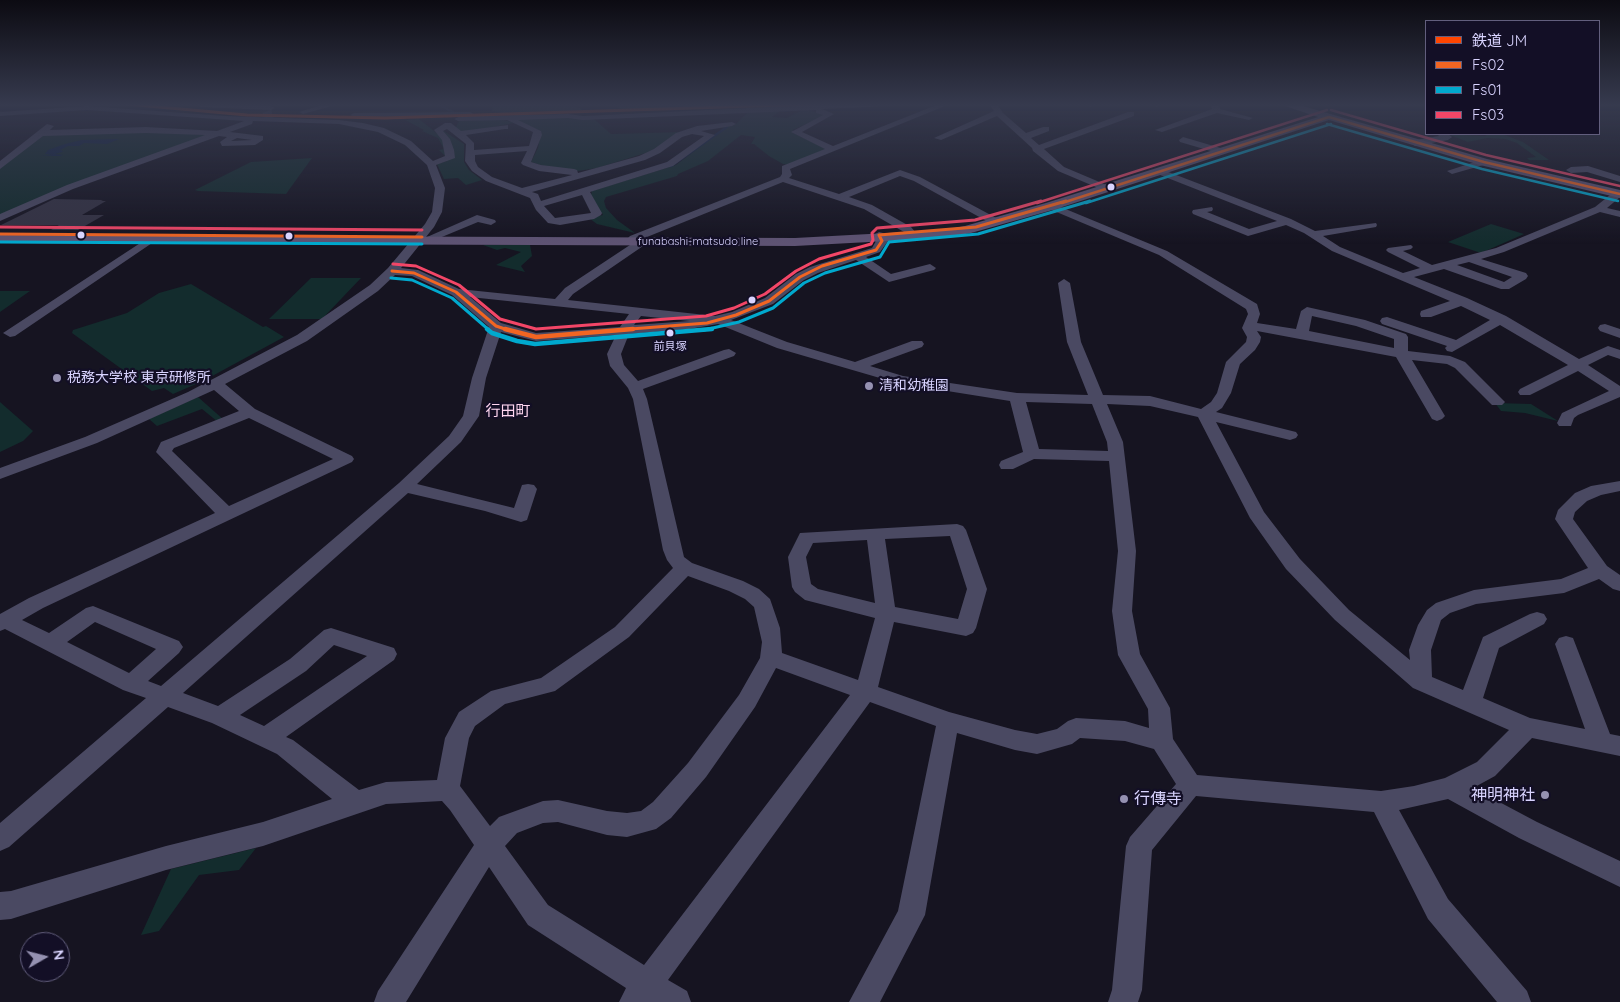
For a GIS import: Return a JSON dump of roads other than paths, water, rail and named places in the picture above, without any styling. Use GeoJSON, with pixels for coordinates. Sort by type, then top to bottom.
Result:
{"type":"FeatureCollection","features":[{"type":"Feature","properties":{"kind":"main road","name":"funabashi-matsudo line"},"geometry":{"type":"LineString","coordinates":[[424,238],[795,242],[943,234],[996,222],[1051,206],[1221,151]]}},
{"type":"Feature","properties":{"kind":"main road"},"geometry":{"type":"LineString","coordinates":[[1443,151],[1620,194]]}},
{"type":"Feature","properties":{"kind":"main road","name":"funabashi-matsudo line"},"geometry":{"type":"LineString","coordinates":[[880,237],[976,227]]}},
{"type":"Feature","properties":{"kind":"main road"},"geometry":{"type":"LineString","coordinates":[[0,234],[424,238]]}},
{"type":"Feature","properties":{"kind":"main road"},"geometry":{"type":"LineString","coordinates":[[0,239],[424,238]]}},
{"type":"Feature","properties":{"kind":"street"},"geometry":{"type":"LineString","coordinates":[[0,166],[19,151]]}},
{"type":"Feature","properties":{"kind":"street"},"geometry":{"type":"LineString","coordinates":[[0,218],[70,187],[169,151]]}},
{"type":"Feature","properties":{"kind":"street"},"geometry":{"type":"LineString","coordinates":[[0,474],[91,440],[216,384],[302,338],[374,288],[424,238],[440,202],[439,183],[431,164],[416,151]]}},
{"type":"Feature","properties":{"kind":"street"},"geometry":{"type":"LineString","coordinates":[[431,164],[450,158],[450,151]]}},
{"type":"Feature","properties":{"kind":"street"},"geometry":{"type":"LineString","coordinates":[[478,151],[470,153],[470,161],[481,174],[501,184],[534,196],[538,205],[552,221],[560,222],[594,216],[597,213],[585,191]]}},
{"type":"Feature","properties":{"kind":"street"},"geometry":{"type":"LineString","coordinates":[[531,151],[526,163],[531,166],[561,172],[597,170]]}},
{"type":"Feature","properties":{"kind":"street"},"geometry":{"type":"LineString","coordinates":[[523,191],[642,158],[657,151]]}},
{"type":"Feature","properties":{"kind":"street"},"geometry":{"type":"LineString","coordinates":[[538,205],[670,164],[689,151]]}},
{"type":"Feature","properties":{"kind":"street"},"geometry":{"type":"LineString","coordinates":[[558,302],[569,291],[638,240],[783,179],[787,175],[785,168],[828,151]]}},
{"type":"Feature","properties":{"kind":"street"},"geometry":{"type":"LineString","coordinates":[[1038,151],[1061,170],[1106,188]]}},
{"type":"Feature","properties":{"kind":"street"},"geometry":{"type":"LineString","coordinates":[[642,158],[664,166]]}},
{"type":"Feature","properties":{"kind":"street"},"geometry":{"type":"LineString","coordinates":[[1452,171],[1484,162]]}},
{"type":"Feature","properties":{"kind":"street"},"geometry":{"type":"LineString","coordinates":[[1570,170],[1588,169],[1620,179]]}},
{"type":"Feature","properties":{"kind":"street"},"geometry":{"type":"LineString","coordinates":[[1158,171],[1287,221],[1314,234],[1336,249],[1463,301],[1501,319],[1580,365],[1620,392]]}},
{"type":"Feature","properties":{"kind":"street"},"geometry":{"type":"LineString","coordinates":[[841,197],[900,173],[917,179],[996,222]]}},
{"type":"Feature","properties":{"kind":"street"},"geometry":{"type":"LineString","coordinates":[[783,179],[868,207],[908,229],[911,233]]}},
{"type":"Feature","properties":{"kind":"street"},"geometry":{"type":"LineString","coordinates":[[0,210],[46,188]]}},
{"type":"Feature","properties":{"kind":"street"},"geometry":{"type":"LineString","coordinates":[[1404,276],[1500,250],[1599,209],[1620,194]]}},
{"type":"Feature","properties":{"kind":"street"},"geometry":{"type":"LineString","coordinates":[[1051,206],[1163,253],[1222,291],[1249,305],[1254,310],[1249,328],[1254,337],[1253,342],[1234,362],[1224,393],[1217,405],[1204,414]]}},
{"type":"Feature","properties":{"kind":"street"},"geometry":{"type":"LineString","coordinates":[[1208,209],[1197,212],[1248,233],[1287,221]]}},
{"type":"Feature","properties":{"kind":"street"},"geometry":{"type":"LineString","coordinates":[[1599,209],[1620,214]]}},
{"type":"Feature","properties":{"kind":"street"},"geometry":{"type":"LineString","coordinates":[[424,238],[477,218],[491,222]]}},
{"type":"Feature","properties":{"kind":"street"},"geometry":{"type":"LineString","coordinates":[[1314,234],[1372,224]]}},
{"type":"Feature","properties":{"kind":"street"},"geometry":{"type":"LineString","coordinates":[[392,271],[414,273],[456,292],[496,326],[519,334],[536,337],[624,331],[720,320],[751,310],[769,301],[800,277],[814,270],[876,250],[882,242],[880,237]]}},
{"type":"Feature","properties":{"kind":"street"},"geometry":{"type":"LineString","coordinates":[[10,333],[151,239]]}},
{"type":"Feature","properties":{"kind":"street"},"geometry":{"type":"LineString","coordinates":[[1407,246],[1392,250],[1432,268]]}},
{"type":"Feature","properties":{"kind":"street"},"geometry":{"type":"LineString","coordinates":[[857,256],[889,278],[930,268]]}},
{"type":"Feature","properties":{"kind":"street"},"geometry":{"type":"LineString","coordinates":[[1445,266],[1505,286],[1522,276],[1471,259]]}},
{"type":"Feature","properties":{"kind":"street"},"geometry":{"type":"LineString","coordinates":[[1064,283],[1074,342],[1115,442],[1127,551],[1122,611],[1129,655],[1159,708],[1162,741],[1190,785]]}},
{"type":"Feature","properties":{"kind":"street"},"geometry":{"type":"LineString","coordinates":[[456,292],[720,320],[782,344],[902,380],[1017,397],[1150,401],[1290,435]]}},
{"type":"Feature","properties":{"kind":"street"},"geometry":{"type":"LineString","coordinates":[[1426,314],[1463,301]]}},
{"type":"Feature","properties":{"kind":"street"},"geometry":{"type":"LineString","coordinates":[[1348,308],[1451,351],[1460,365],[1497,402]]}},
{"type":"Feature","properties":{"kind":"street"},"geometry":{"type":"LineString","coordinates":[[389,1002],[488,846],[508,825],[543,812],[558,811],[608,823],[627,825],[647,821],[662,810],[697,770],[747,702],[771,658],[772,642],[768,615],[763,604],[752,594],[736,586],[685,568],[676,560],[672,550],[640,399],[635,387],[617,366],[614,354],[624,331],[638,311]]}},
{"type":"Feature","properties":{"kind":"street"},"geometry":{"type":"LineString","coordinates":[[1302,334],[1307,311],[1360,323],[1401,337],[1401,353],[1438,416]]}},
{"type":"Feature","properties":{"kind":"street"},"geometry":{"type":"LineString","coordinates":[[1250,326],[1401,353],[1451,351],[1501,319]]}},
{"type":"Feature","properties":{"kind":"street"},"geometry":{"type":"LineString","coordinates":[[1620,324],[1606,328],[1620,334]]}},
{"type":"Feature","properties":{"kind":"street"},"geometry":{"type":"LineString","coordinates":[[0,839],[404,487],[455,439],[471,416],[479,378],[496,326]]}},
{"type":"Feature","properties":{"kind":"street"},"geometry":{"type":"LineString","coordinates":[[857,366],[917,344]]}},
{"type":"Feature","properties":{"kind":"street"},"geometry":{"type":"LineString","coordinates":[[1524,392],[1608,350],[1620,355]]}},
{"type":"Feature","properties":{"kind":"street"},"geometry":{"type":"LineString","coordinates":[[635,387],[730,353]]}},
{"type":"Feature","properties":{"kind":"street"},"geometry":{"type":"LineString","coordinates":[[3,622],[36,603],[346,459],[250,412],[216,384]]}},
{"type":"Feature","properties":{"kind":"street"},"geometry":{"type":"LineString","coordinates":[[1565,423],[1567,416],[1573,412],[1620,392]]}},
{"type":"Feature","properties":{"kind":"street"},"geometry":{"type":"LineString","coordinates":[[1017,397],[1032,454]]}},
{"type":"Feature","properties":{"kind":"street"},"geometry":{"type":"LineString","coordinates":[[227,514],[164,452],[167,445],[250,412]]}},
{"type":"Feature","properties":{"kind":"street"},"geometry":{"type":"LineString","coordinates":[[1204,414],[1256,514],[1293,564],[1342,615],[1422,682],[1527,727],[1611,744]]}},
{"type":"Feature","properties":{"kind":"street"},"geometry":{"type":"LineString","coordinates":[[1007,465],[1032,454],[1116,456]]}},
{"type":"Feature","properties":{"kind":"street"},"geometry":{"type":"LineString","coordinates":[[1620,486],[1597,490],[1581,497],[1567,510],[1564,519],[1600,571],[1620,584]]}},
{"type":"Feature","properties":{"kind":"street"},"geometry":{"type":"LineString","coordinates":[[404,487],[489,506],[521,516],[528,489]]}},
{"type":"Feature","properties":{"kind":"street"},"geometry":{"type":"LineString","coordinates":[[957,530],[977,589],[966,628],[886,613],[812,595],[802,587],[797,557],[806,537],[957,530]]}},
{"type":"Feature","properties":{"kind":"street"},"geometry":{"type":"LineString","coordinates":[[641,993],[866,692],[886,613],[875,534]]}},
{"type":"Feature","properties":{"kind":"street"},"geometry":{"type":"LineString","coordinates":[[447,790],[457,738],[467,720],[475,712],[499,697],[530,691],[547,685],[622,632],[685,568]]}},
{"type":"Feature","properties":{"kind":"street"},"geometry":{"type":"LineString","coordinates":[[1422,682],[1420,650],[1428,625],[1434,615],[1443,608],[1474,597],[1564,586],[1600,571]]}},
{"type":"Feature","properties":{"kind":"street"},"geometry":{"type":"LineString","coordinates":[[50,643],[93,613],[172,647],[131,684]]}},
{"type":"Feature","properties":{"kind":"street"},"geometry":{"type":"LineString","coordinates":[[1470,703],[1490,643],[1537,619]]}},
{"type":"Feature","properties":{"kind":"street"},"geometry":{"type":"LineString","coordinates":[[3,622],[50,643],[131,684],[220,716],[285,747],[355,802]]}},
{"type":"Feature","properties":{"kind":"street"},"geometry":{"type":"LineString","coordinates":[[220,716],[298,664],[331,636],[386,654],[266,738]]}},
{"type":"Feature","properties":{"kind":"street"},"geometry":{"type":"LineString","coordinates":[[1566,644],[1611,744]]}},
{"type":"Feature","properties":{"kind":"street"},"geometry":{"type":"LineString","coordinates":[[771,658],[948,720],[1015,740],[1037,744],[1064,737],[1076,728],[1125,730],[1162,741]]}},
{"type":"Feature","properties":{"kind":"street"},"geometry":{"type":"LineString","coordinates":[[864,1002],[911,915],[948,720]]}},
{"type":"Feature","properties":{"kind":"street"},"geometry":{"type":"LineString","coordinates":[[1190,785],[1381,802],[1414,797],[1450,788],[1486,770],[1527,727]]}},
{"type":"Feature","properties":{"kind":"street"},"geometry":{"type":"LineString","coordinates":[[1123,1002],[1126,990],[1139,846],[1190,785]]}},
{"type":"Feature","properties":{"kind":"street"},"geometry":{"type":"LineString","coordinates":[[1450,788],[1528,830],[1620,874]]}},
{"type":"Feature","properties":{"kind":"street"},"geometry":{"type":"LineString","coordinates":[[0,906],[11,905],[166,858],[263,834],[386,793],[447,790],[459,802],[538,915],[641,993],[676,1002]]}},
{"type":"Feature","properties":{"kind":"street"},"geometry":{"type":"LineString","coordinates":[[1381,802],[1438,909],[1516,1002]]}},
{"type":"Feature","properties":{"kind":"water"},"geometry":{"type":"Polygon","coordinates":[[[47,151],[63,151],[55,154],[63,155],[60,156],[41,156],[53,155],[45,154],[47,151]]]}},
{"type":"Feature","properties":{"kind":"waterway"},"geometry":{"type":"LineString","coordinates":[[671,166],[693,151]]}},
{"type":"Feature","properties":{"kind":"place","name":"前貝塚"},"geometry":{"type":"Point","coordinates":[670,333]}},
{"type":"Feature","properties":{"kind":"place","name":"税務大学校 東京研修所"},"geometry":{"type":"Point","coordinates":[57,378]}},
{"type":"Feature","properties":{"kind":"place","name":"清和幼稚園"},"geometry":{"type":"Point","coordinates":[869,386]}},
{"type":"Feature","properties":{"kind":"place","name":"神明神社"},"geometry":{"type":"Point","coordinates":[1545,795]}},
{"type":"Feature","properties":{"kind":"place","name":"行傳寺"},"geometry":{"type":"Point","coordinates":[1124,799]}},
{"type":"Feature","properties":{"kind":"district","name":"行田町"},"geometry":{"type":"Point","coordinates":[508,411]}}]}
